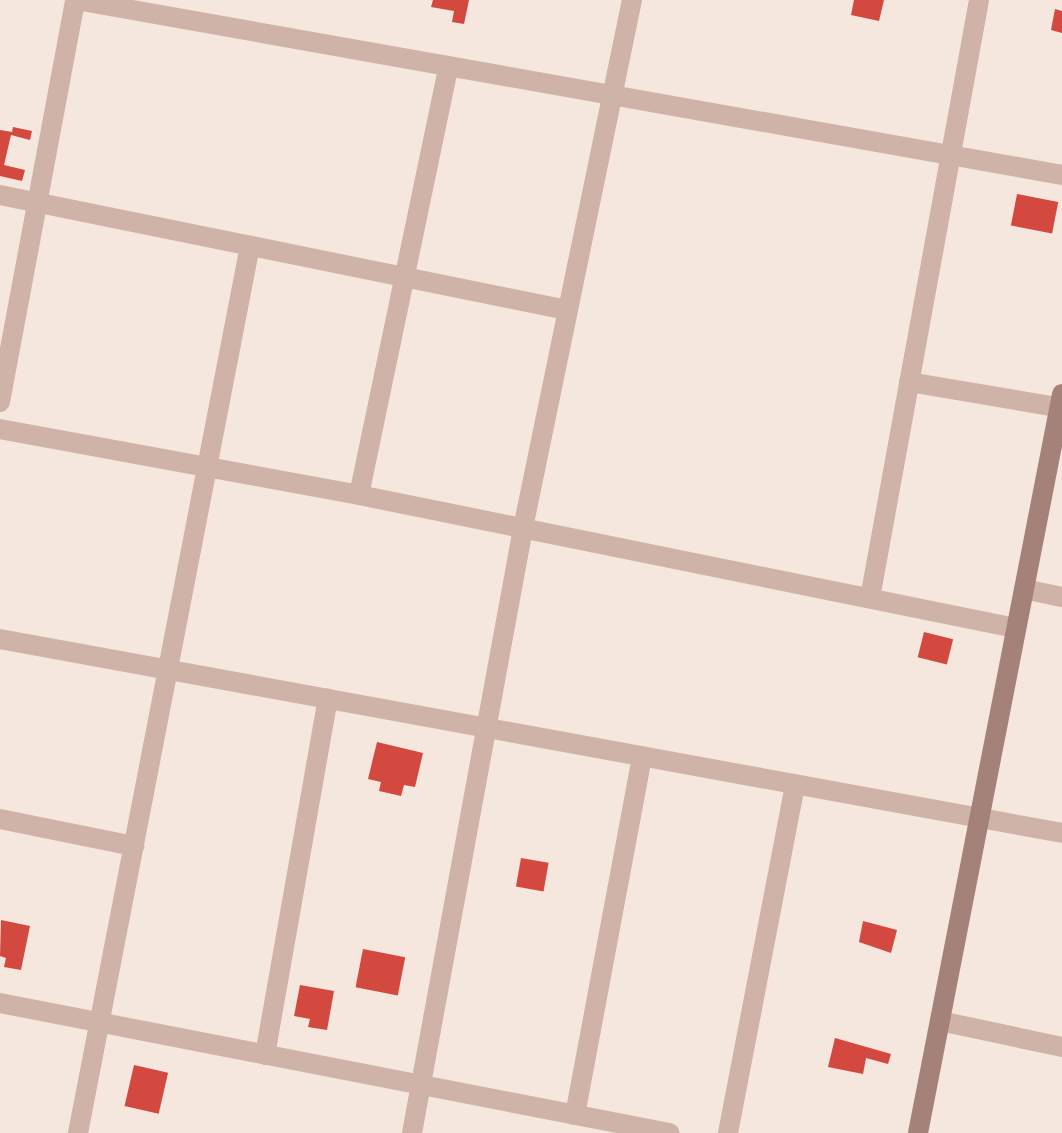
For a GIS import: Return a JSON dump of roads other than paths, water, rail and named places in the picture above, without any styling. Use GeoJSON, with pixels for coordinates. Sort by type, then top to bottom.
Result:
{"type":"FeatureCollection","features":[{"type":"Feature","properties":{"kind":"street"},"geometry":{"type":"LineString","coordinates":[[0,402],[75,0],[1062,175]]}},
{"type":"Feature","properties":{"kind":"street"},"geometry":{"type":"LineString","coordinates":[[412,1133],[523,528],[632,0]]}},
{"type":"Feature","properties":{"kind":"street"},"geometry":{"type":"LineString","coordinates":[[870,598],[979,0]]}},
{"type":"Feature","properties":{"kind":"street"},"geometry":{"type":"LineString","coordinates":[[359,495],[449,66]]}},
{"type":"Feature","properties":{"kind":"street"},"geometry":{"type":"LineString","coordinates":[[0,195],[567,310]]}},
{"type":"Feature","properties":{"kind":"street"},"geometry":{"type":"LineString","coordinates":[[78,1133],[250,246]]}},
{"type":"Feature","properties":{"kind":"street"},"geometry":{"type":"LineString","coordinates":[[909,382],[1061,403],[918,1133]]}},
{"type":"Feature","properties":{"kind":"street"},"geometry":{"type":"LineString","coordinates":[[0,429],[359,495],[1015,628]]}},
{"type":"Feature","properties":{"kind":"street"},"geometry":{"type":"LineString","coordinates":[[1024,589],[1062,597]]}},
{"type":"Feature","properties":{"kind":"street"},"geometry":{"type":"LineString","coordinates":[[0,639],[1062,833]]}},
{"type":"Feature","properties":{"kind":"street"},"geometry":{"type":"LineString","coordinates":[[265,1055],[328,699]]}},
{"type":"Feature","properties":{"kind":"street"},"geometry":{"type":"LineString","coordinates":[[575,1115],[642,756]]}},
{"type":"Feature","properties":{"kind":"street"},"geometry":{"type":"LineString","coordinates":[[728,1133],[795,784]]}},
{"type":"Feature","properties":{"kind":"street"},"geometry":{"type":"LineString","coordinates":[[0,819],[134,846]]}},
{"type":"Feature","properties":{"kind":"street"},"geometry":{"type":"LineString","coordinates":[[0,1003],[669,1133]]}},
{"type":"Feature","properties":{"kind":"street"},"geometry":{"type":"LineString","coordinates":[[940,1021],[1062,1047]]}}]}
